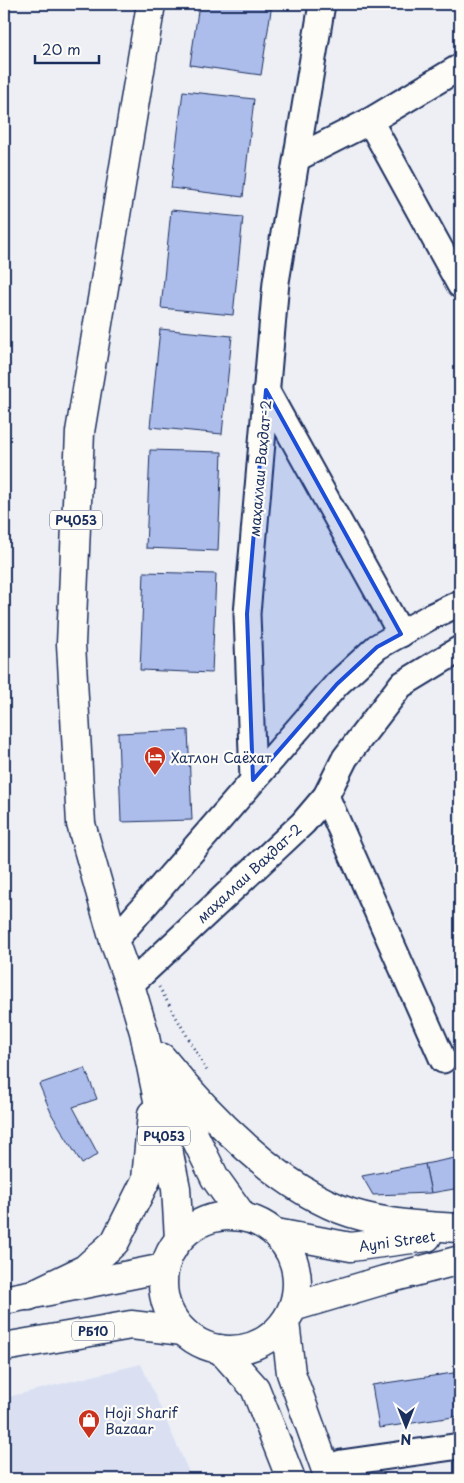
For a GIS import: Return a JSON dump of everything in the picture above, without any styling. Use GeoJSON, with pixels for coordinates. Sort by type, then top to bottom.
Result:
{"type":"FeatureCollection","features":[{"type":"Feature","properties":{"kind":"main road","name":"РҶ053"},"geometry":{"type":"LineString","coordinates":[[151,4],[80,432],[71,634],[81,824],[114,941],[130,984],[145,1036],[176,1188],[179,1239]]}},
{"type":"Feature","properties":{"kind":"main road"},"geometry":{"type":"LineString","coordinates":[[145,1036],[215,1178],[244,1217]]}},
{"type":"Feature","properties":{"kind":"main road"},"geometry":{"type":"LineString","coordinates":[[145,1036],[179,1079],[212,1116],[260,1159],[302,1191],[351,1213],[405,1225],[460,1230]]}},
{"type":"Feature","properties":{"kind":"main road"},"geometry":{"type":"LineString","coordinates":[[16,1298],[86,1269],[114,1242],[146,1180],[154,1087]]}},
{"type":"Feature","properties":{"kind":"main road"},"geometry":{"type":"LineString","coordinates":[[327,1474],[291,1373],[289,1315],[297,1288],[296,1268],[288,1249],[276,1233],[260,1223],[244,1217],[226,1216],[208,1220],[192,1227],[179,1239],[170,1253],[164,1268],[163,1285],[166,1302],[173,1318],[184,1331],[200,1343],[220,1349],[238,1350],[256,1345],[272,1336],[289,1315],[384,1280],[460,1260]]}},
{"type":"Feature","properties":{"kind":"main road","name":"Ayni Street"},"geometry":{"type":"LineString","coordinates":[[276,1233],[351,1247],[460,1230]]}},
{"type":"Feature","properties":{"kind":"main road"},"geometry":{"type":"LineString","coordinates":[[16,1298],[164,1268]]}},
{"type":"Feature","properties":{"kind":"main road","name":"РБ10"},"geometry":{"type":"LineString","coordinates":[[4,1347],[131,1325],[184,1331]]}},
{"type":"Feature","properties":{"kind":"main road"},"geometry":{"type":"LineString","coordinates":[[220,1349],[256,1388],[291,1479]]}},
{"type":"Feature","properties":{"kind":"street","name":"маҳаллаи Ваҳдат-2"},"geometry":{"type":"LineString","coordinates":[[253,780],[247,614],[266,390],[276,282],[322,4]]}},
{"type":"Feature","properties":{"kind":"street"},"geometry":{"type":"LineString","coordinates":[[296,158],[370,122],[460,67]]}},
{"type":"Feature","properties":{"kind":"street"},"geometry":{"type":"LineString","coordinates":[[370,122],[460,285]]}},
{"type":"Feature","properties":{"kind":"street"},"geometry":{"type":"LineString","coordinates":[[266,390],[401,634]]}},
{"type":"Feature","properties":{"kind":"street"},"geometry":{"type":"LineString","coordinates":[[114,941],[337,684],[377,647],[460,603]]}},
{"type":"Feature","properties":{"kind":"street","name":"маҳаллаи Ваҳдат-2"},"geometry":{"type":"LineString","coordinates":[[130,984],[303,823],[326,796],[345,758],[401,685],[460,649]]}},
{"type":"Feature","properties":{"kind":"street"},"geometry":{"type":"LineString","coordinates":[[326,796],[443,1060]]}},
{"type":"Feature","properties":{"kind":"street"},"geometry":{"type":"LineString","coordinates":[[327,1474],[341,1462],[460,1446]]}},
{"type":"Feature","properties":{"kind":"path"},"geometry":{"type":"LineString","coordinates":[[130,984],[159,987],[209,1075]]}},
{"type":"Feature","properties":{"kind":"highlighted area"},"geometry":{"type":"Polygon","coordinates":[[[266,390],[401,634],[377,647],[337,684],[253,780],[247,614],[266,390]]]}},
{"type":"Feature","properties":{"kind":"shaded area","name":"Hoji Sharif Bazaar"},"geometry":{"type":"Polygon","coordinates":[[[141,1364],[192,1479],[4,1479],[4,1398],[141,1364]]]}},
{"type":"Feature","properties":{"kind":"building"},"geometry":{"type":"Polygon","coordinates":[[[199,4],[272,4],[261,75],[190,65],[199,4]]]}},
{"type":"Feature","properties":{"kind":"building"},"geometry":{"type":"Polygon","coordinates":[[[183,91],[254,99],[243,197],[171,188],[183,91]]]}},
{"type":"Feature","properties":{"kind":"building"},"geometry":{"type":"Polygon","coordinates":[[[171,210],[243,217],[233,315],[161,308],[171,210]]]}},
{"type":"Feature","properties":{"kind":"building"},"geometry":{"type":"Polygon","coordinates":[[[160,329],[232,336],[222,434],[150,427],[160,329]]]}},
{"type":"Feature","properties":{"kind":"building"},"geometry":{"type":"Polygon","coordinates":[[[150,450],[222,452],[218,551],[146,548],[150,450]]]}},
{"type":"Feature","properties":{"kind":"building"},"geometry":{"type":"Polygon","coordinates":[[[144,572],[216,574],[212,673],[140,670],[144,572]]]}},
{"type":"Feature","properties":{"kind":"building","name":"Хатлон Саёхат"},"geometry":{"type":"Polygon","coordinates":[[[188,730],[192,820],[121,822],[118,733],[188,730]]]}},
{"type":"Feature","properties":{"kind":"building"},"geometry":{"type":"Polygon","coordinates":[[[85,1068],[97,1099],[73,1107],[98,1154],[82,1164],[52,1115],[39,1084],[85,1068]]]}},
{"type":"Feature","properties":{"kind":"building"},"geometry":{"type":"Polygon","coordinates":[[[460,1157],[460,1188],[431,1193],[425,1164],[460,1157]]]}},
{"type":"Feature","properties":{"kind":"building"},"geometry":{"type":"Polygon","coordinates":[[[425,1164],[431,1193],[373,1195],[362,1176],[425,1164]]]}},
{"type":"Feature","properties":{"kind":"building"},"geometry":{"type":"Polygon","coordinates":[[[460,1372],[460,1416],[379,1428],[372,1385],[460,1372]]]}},
{"type":"Feature","properties":{"kind":"place","name":"Хатлон Саёхат"},"geometry":{"type":"Point","coordinates":[155,776]}},
{"type":"Feature","properties":{"kind":"place","name":"Hoji Sharif Bazaar"},"geometry":{"type":"Point","coordinates":[89,1439]}}]}
